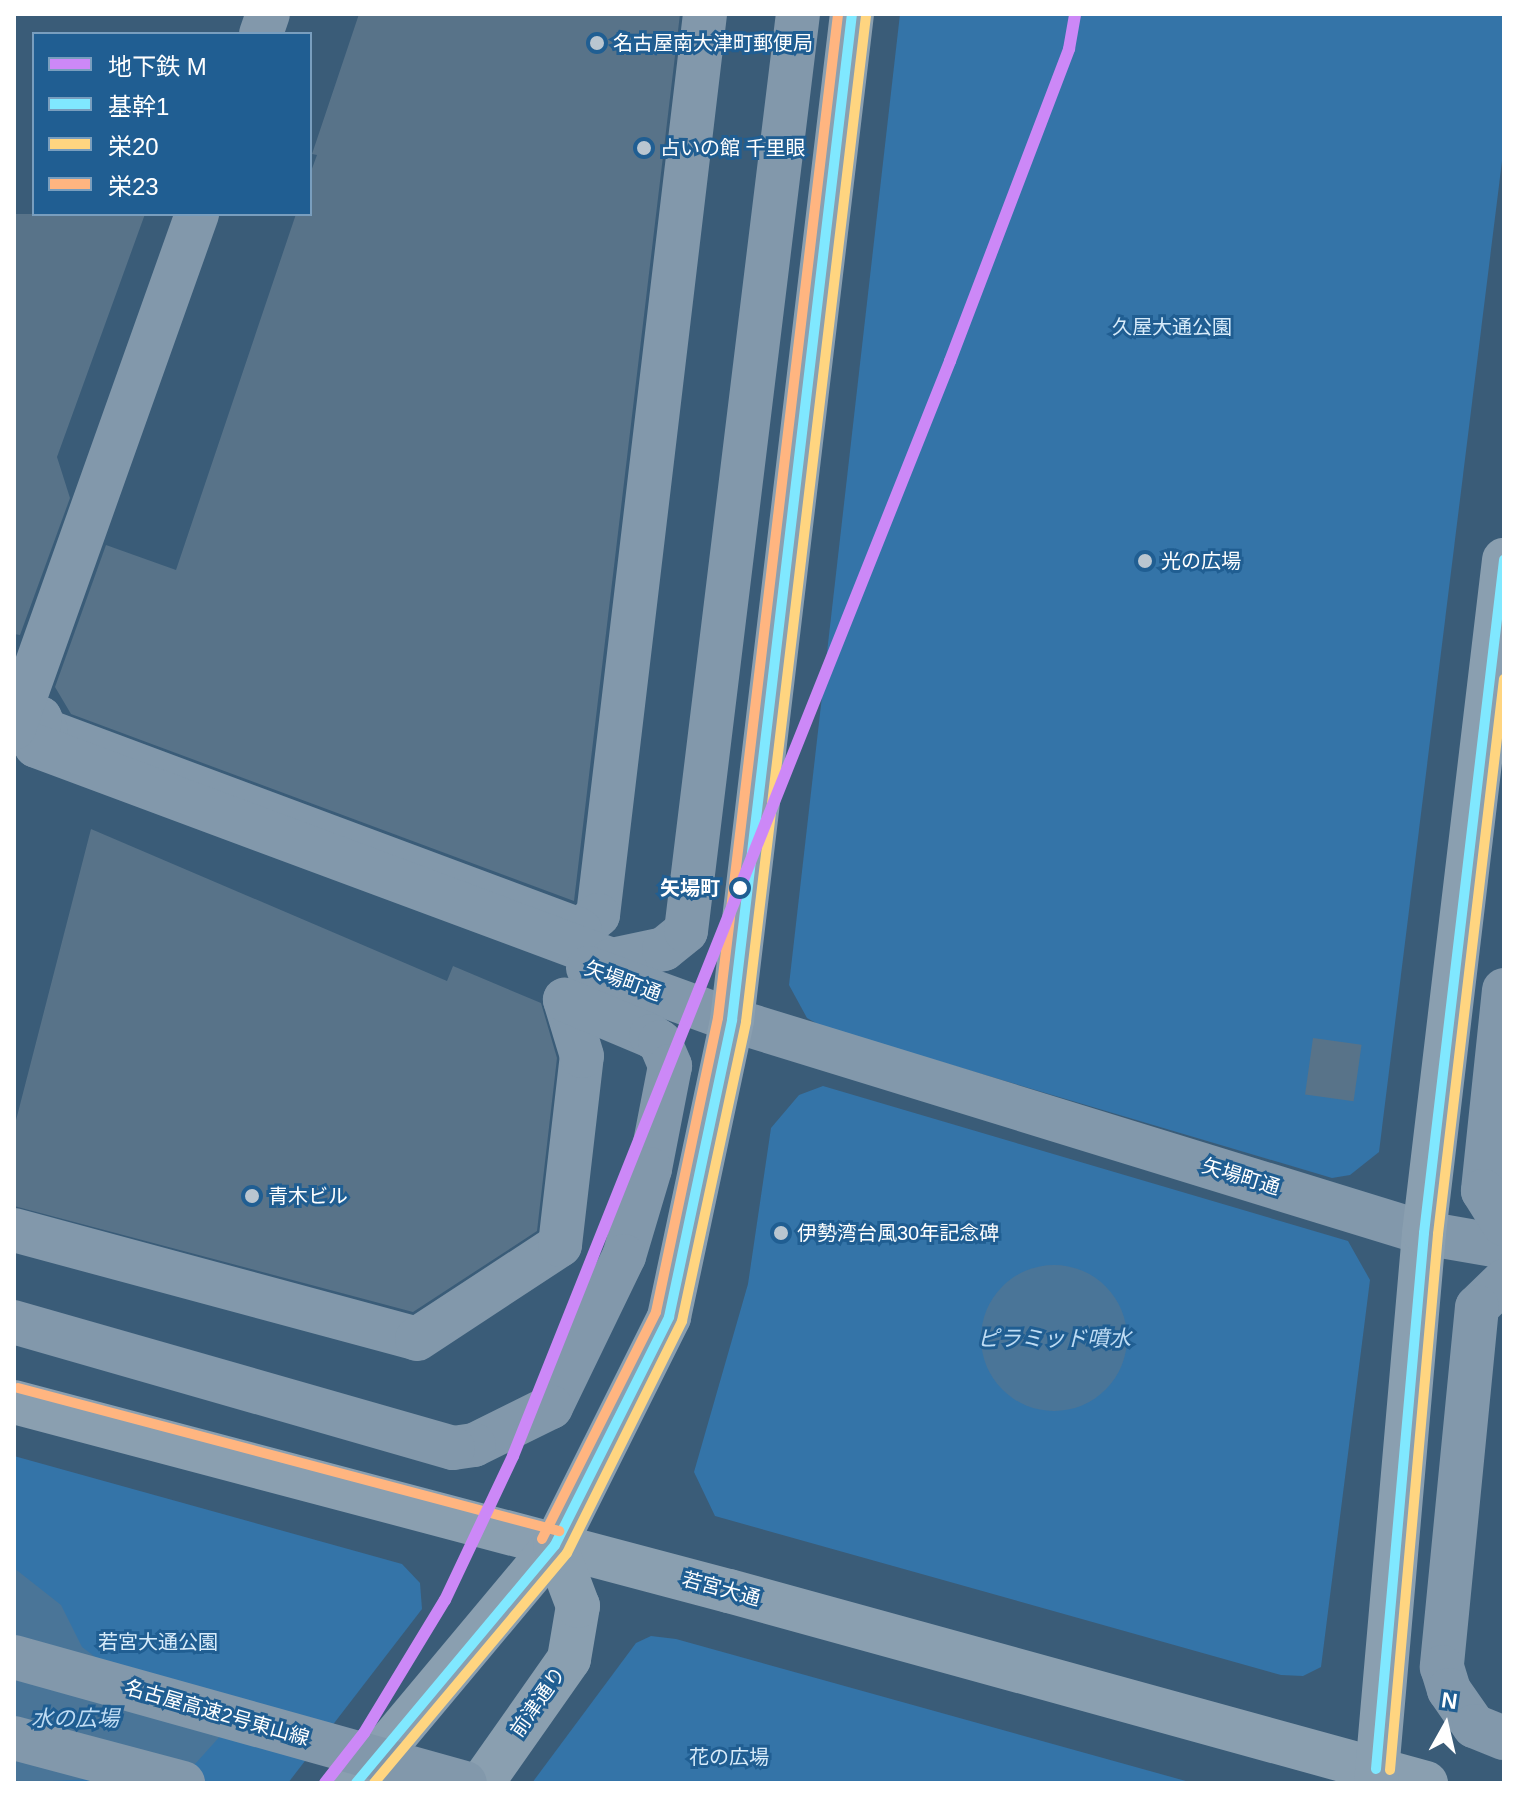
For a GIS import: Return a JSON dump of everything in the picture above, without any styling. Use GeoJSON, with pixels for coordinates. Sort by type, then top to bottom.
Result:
{"type":"FeatureCollection","features":[{"type":"Feature","properties":{"kind":"main road"},"geometry":{"type":"LineString","coordinates":[[705,14],[598,915],[580,930],[46,731],[40,718],[36,746],[612,960],[664,949],[686,931],[798,14]]}},
{"type":"Feature","properties":{"kind":"main road"},"geometry":{"type":"LineString","coordinates":[[14,728],[196,216]]}},
{"type":"Feature","properties":{"kind":"main road","name":"矢場町通"},"geometry":{"type":"LineString","coordinates":[[14,760],[732,1020],[1424,1233],[1504,1247]]}},
{"type":"Feature","properties":{"kind":"main road"},"geometry":{"type":"LineString","coordinates":[[1504,990],[1483,1191],[1504,1224]]}},
{"type":"Feature","properties":{"kind":"main road"},"geometry":{"type":"LineString","coordinates":[[14,1230],[417,1339],[560,1245],[582,1056],[565,1000],[651,1036],[660,1042],[670,1066],[650,1169],[618,1271],[551,1407],[496,1436],[453,1448],[14,1322]]}},
{"type":"Feature","properties":{"kind":"main road"},"geometry":{"type":"LineString","coordinates":[[1504,1281],[1477,1307],[1442,1667],[1449,1690],[1474,1726],[1504,1738]]}},
{"type":"Feature","properties":{"kind":"main road","name":"名古屋高速2号東山線"},"geometry":{"type":"LineString","coordinates":[[14,1657],[465,1783]]}},
{"type":"Feature","properties":{"kind":"main road"},"geometry":{"type":"LineString","coordinates":[[14,1738],[183,1783]]}},
{"type":"Feature","properties":{"kind":"street"},"geometry":{"type":"LineString","coordinates":[[356,1783],[555,1545],[669,1317],[732,1020],[852,14]]}},
{"type":"Feature","properties":{"kind":"street"},"geometry":{"type":"LineString","coordinates":[[1376,1776],[1424,1233],[1504,560]]}},
{"type":"Feature","properties":{"kind":"street","name":"若宮大通"},"geometry":{"type":"LineString","coordinates":[[14,1402],[555,1545],[1376,1776],[1426,1783]]}},
{"type":"Feature","properties":{"kind":"street","name":"前津通り"},"geometry":{"type":"LineString","coordinates":[[482,1783],[569,1659],[578,1606],[555,1545]]}},
{"type":"Feature","properties":{"kind":"green space","name":"久屋大通公園"},"geometry":{"type":"Polygon","coordinates":[[[900,14],[1504,14],[1504,145],[1379,1152],[1350,1175],[1332,1178],[823,1027],[807,1018],[789,985],[900,14]]]}},
{"type":"Feature","properties":{"kind":"green space"},"geometry":{"type":"Polygon","coordinates":[[[823,1086],[1348,1241],[1370,1280],[1321,1667],[1303,1676],[1281,1675],[715,1516],[694,1472],[748,1284],[771,1128],[799,1095],[823,1086]]]}},
{"type":"Feature","properties":{"kind":"green space","name":"若宮大通公園"},"geometry":{"type":"Polygon","coordinates":[[[14,1456],[402,1564],[420,1583],[422,1609],[288,1783],[14,1783],[14,1456]]]}},
{"type":"Feature","properties":{"kind":"green space","name":"花の広場"},"geometry":{"type":"Polygon","coordinates":[[[651,1636],[676,1639],[1193,1783],[532,1783],[636,1643],[651,1636]]]}},
{"type":"Feature","properties":{"kind":"water","name":"ピラミッド噴水"},"geometry":{"type":"Polygon","coordinates":[[[1054,1265],[1082,1270],[1106,1286],[1122,1310],[1127,1338],[1122,1366],[1106,1390],[1082,1406],[1054,1411],[1026,1406],[1002,1390],[986,1366],[981,1338],[986,1310],[1002,1286],[1026,1270],[1054,1265]]]}},
{"type":"Feature","properties":{"kind":"water","name":"水の広場"},"geometry":{"type":"Polygon","coordinates":[[[14,1568],[61,1605],[82,1647],[127,1681],[249,1704],[178,1783],[109,1778],[14,1783],[14,1568]]]}},
{"type":"Feature","properties":{"kind":"building"},"geometry":{"type":"Polygon","coordinates":[[[359,14],[680,14],[574,901],[71,714],[55,687],[106,545],[176,570],[295,216],[312,216],[312,169],[317,155],[312,154],[359,14]]]}},
{"type":"Feature","properties":{"kind":"building"},"geometry":{"type":"Polygon","coordinates":[[[14,214],[144,216],[57,457],[70,498],[20,635],[14,634],[14,214]]]}},
{"type":"Feature","properties":{"kind":"building"},"geometry":{"type":"Polygon","coordinates":[[[91,829],[447,981],[453,966],[541,1003],[557,1058],[537,1231],[413,1312],[14,1206],[14,1128],[91,829]]]}},
{"type":"Feature","properties":{"kind":"building"},"geometry":{"type":"Polygon","coordinates":[[[1313,1038],[1362,1045],[1354,1101],[1305,1094],[1313,1038]]]}},
{"type":"Feature","properties":{"kind":"metro line","name":"M"},"geometry":{"type":"LineString","coordinates":[[325,1783],[364,1733],[445,1600],[513,1456],[950,361],[1069,49],[1075,14]]}},
{"type":"Feature","properties":{"kind":"transit line","name":"栄23"},"geometry":{"type":"LineString","coordinates":[[542,1539],[656,1312],[718,1018],[838,14]]}},
{"type":"Feature","properties":{"kind":"transit line","name":"基幹1"},"geometry":{"type":"LineString","coordinates":[[356,1783],[555,1545],[669,1317],[732,1020],[852,14]]}},
{"type":"Feature","properties":{"kind":"transit line","name":"栄20"},"geometry":{"type":"LineString","coordinates":[[374,1783],[567,1553],[682,1321],[746,1022],[866,16]]}},
{"type":"Feature","properties":{"kind":"transit line","name":"基幹1"},"geometry":{"type":"LineString","coordinates":[[1376,1769],[1424,1233],[1504,560]]}},
{"type":"Feature","properties":{"kind":"transit line","name":"栄20"},"geometry":{"type":"LineString","coordinates":[[1390,1770],[1438,1234],[1504,679]]}},
{"type":"Feature","properties":{"kind":"transit line","name":"栄23"},"geometry":{"type":"LineString","coordinates":[[18,1388],[559,1531]]}},
{"type":"Feature","properties":{"kind":"place","name":"名古屋南大津町郵便局"},"geometry":{"type":"Point","coordinates":[597,43]}},
{"type":"Feature","properties":{"kind":"place","name":"占いの館 千里眼"},"geometry":{"type":"Point","coordinates":[644,148]}},
{"type":"Feature","properties":{"kind":"place","name":"光の広場"},"geometry":{"type":"Point","coordinates":[1145,561]}},
{"type":"Feature","properties":{"kind":"place","name":"矢場町"},"geometry":{"type":"Point","coordinates":[740,888]}},
{"type":"Feature","properties":{"kind":"place","name":"青木ビル"},"geometry":{"type":"Point","coordinates":[252,1196]}},
{"type":"Feature","properties":{"kind":"place","name":"伊勢湾台風30年記念碑"},"geometry":{"type":"Point","coordinates":[781,1233]}}]}
